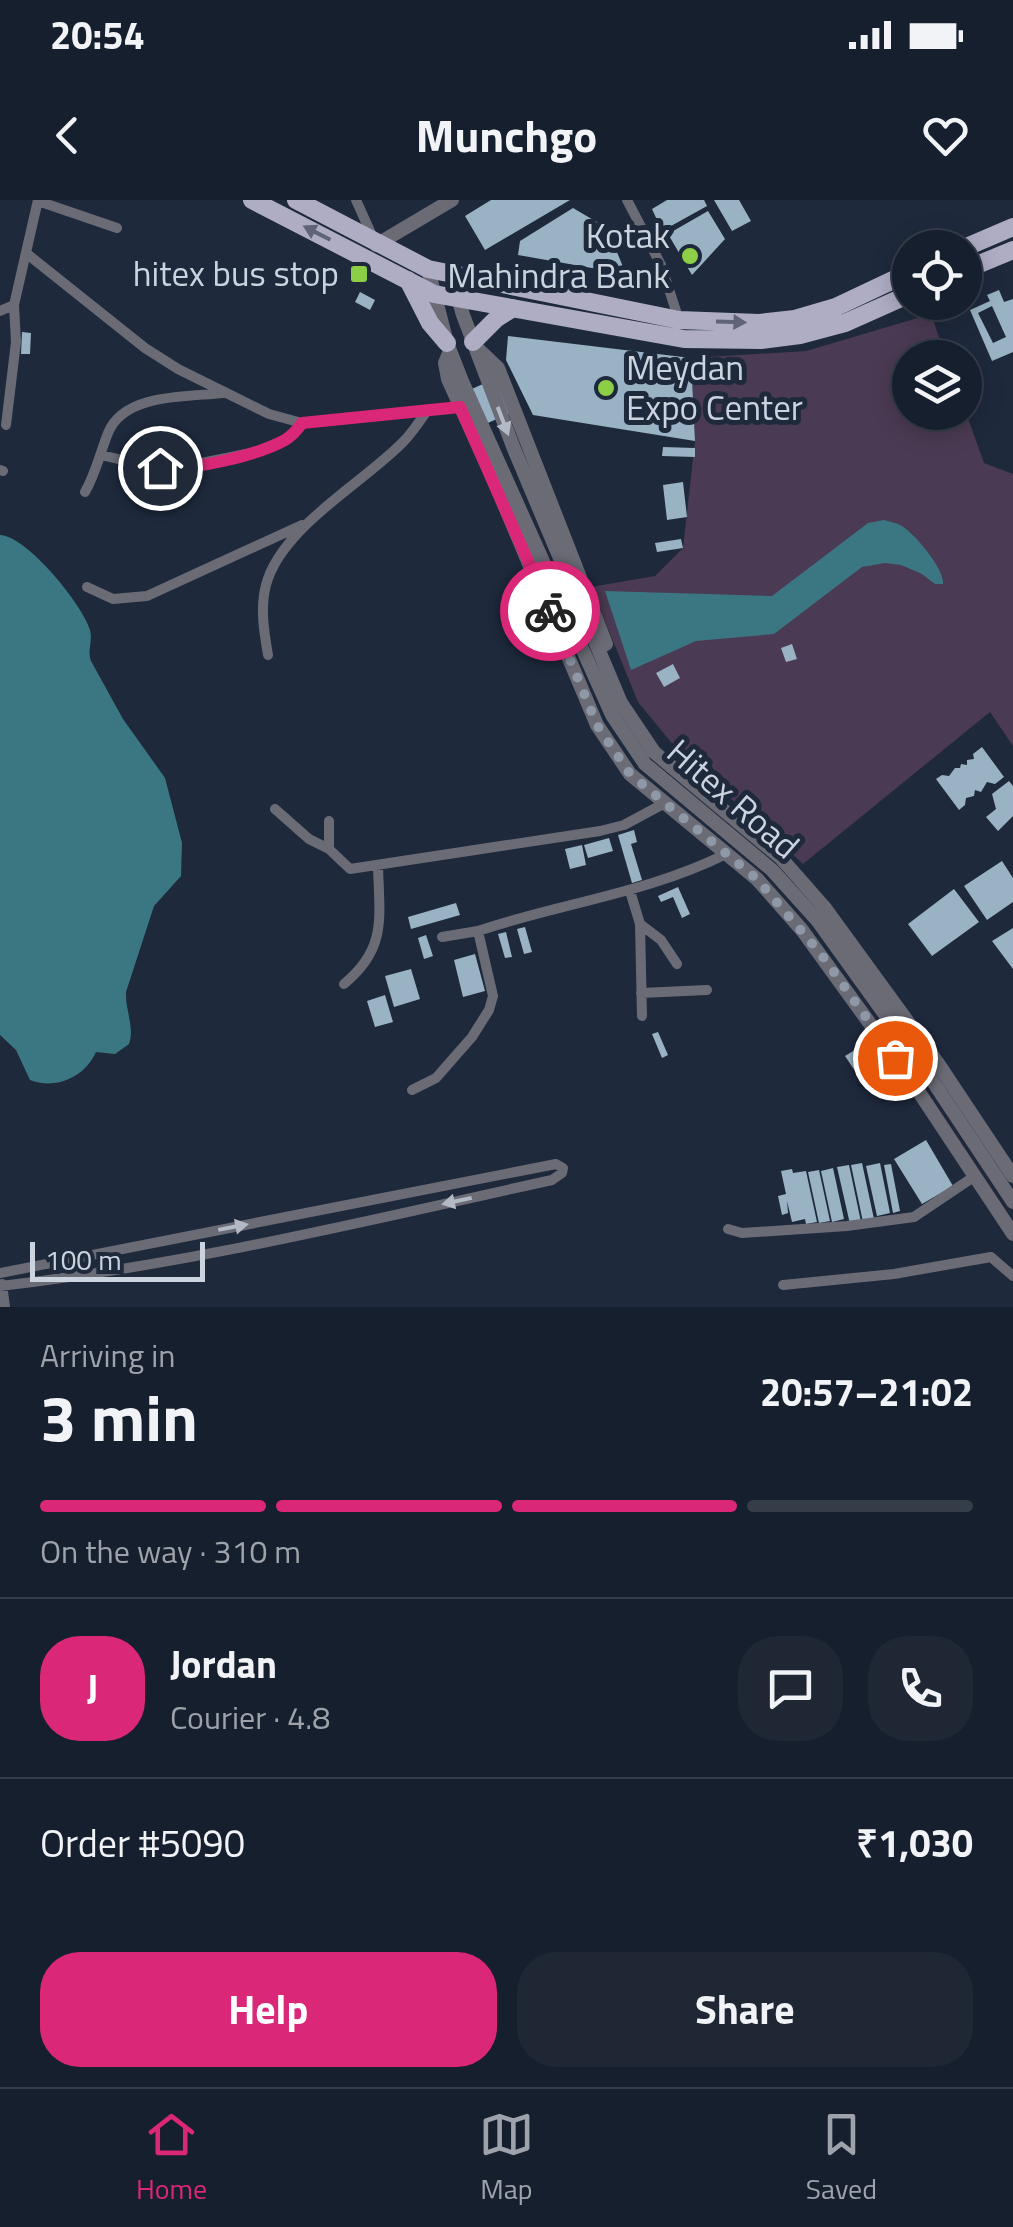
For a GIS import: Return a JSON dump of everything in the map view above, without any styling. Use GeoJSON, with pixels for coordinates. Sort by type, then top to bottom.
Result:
{"type":"FeatureCollection","features":[{"type":"Feature","properties":{"kind":"main road"},"geometry":{"type":"LineString","coordinates":[[252,200],[434,294],[513,308],[760,323],[796,319],[836,308],[892,281]]}},
{"type":"Feature","properties":{"kind":"main road"},"geometry":{"type":"LineString","coordinates":[[296,200],[428,269],[684,339],[761,340],[800,335],[845,323],[892,302]]}},
{"type":"Feature","properties":{"kind":"main road"},"geometry":{"type":"LineString","coordinates":[[982,240],[1013,226]]}},
{"type":"Feature","properties":{"kind":"main road"},"geometry":{"type":"LineString","coordinates":[[982,263],[1013,250]]}},
{"type":"Feature","properties":{"kind":"main road"},"geometry":{"type":"LineString","coordinates":[[408,280],[430,323],[449,347]]}},
{"type":"Feature","properties":{"kind":"main road"},"geometry":{"type":"LineString","coordinates":[[474,344],[497,318],[513,308]]}},
{"type":"Feature","properties":{"kind":"street"},"geometry":{"type":"LineString","coordinates":[[6,425],[16,342],[14,304],[38,200],[118,228]]}},
{"type":"Feature","properties":{"kind":"street"},"geometry":{"type":"LineString","coordinates":[[356,200],[376,244],[452,200]]}},
{"type":"Feature","properties":{"kind":"street"},"geometry":{"type":"LineString","coordinates":[[626,200],[661,265],[679,320]]}},
{"type":"Feature","properties":{"kind":"street"},"geometry":{"type":"LineString","coordinates":[[26,252],[146,348],[178,369],[269,414],[302,423],[460,407]]}},
{"type":"Feature","properties":{"kind":"street","name":"Hitex Road"},"geometry":{"type":"LineString","coordinates":[[428,269],[449,347],[612,715],[645,764],[772,870],[816,920],[928,1074],[1013,1202]]}},
{"type":"Feature","properties":{"kind":"street","name":"Hitex Road"},"geometry":{"type":"LineString","coordinates":[[451,273],[514,449],[621,703],[654,752],[781,858],[826,908],[1013,1176]]}},
{"type":"Feature","properties":{"kind":"street"},"geometry":{"type":"LineString","coordinates":[[0,311],[14,304]]}},
{"type":"Feature","properties":{"kind":"street","name":"Hitex Road"},"geometry":{"type":"LineString","coordinates":[[474,344],[498,368],[627,699],[661,746],[781,850],[818,889],[1013,1161]]}},
{"type":"Feature","properties":{"kind":"street","name":"Hitex Road"},"geometry":{"type":"LineString","coordinates":[[449,347],[445,363],[448,380],[597,725],[630,774],[757,879],[821,954],[1013,1234]]}},
{"type":"Feature","properties":{"kind":"street"},"geometry":{"type":"LineString","coordinates":[[84,492],[117,418],[133,407],[224,392]]}},
{"type":"Feature","properties":{"kind":"street"},"geometry":{"type":"LineString","coordinates":[[268,654],[263,628],[266,582],[308,523],[405,440],[428,410]]}},
{"type":"Feature","properties":{"kind":"street"},"geometry":{"type":"LineString","coordinates":[[101,455],[148,466],[182,467],[256,452],[290,438],[302,423]]}},
{"type":"Feature","properties":{"kind":"street"},"geometry":{"type":"LineString","coordinates":[[87,588],[113,599],[147,596],[308,523]]}},
{"type":"Feature","properties":{"kind":"street"},"geometry":{"type":"LineString","coordinates":[[275,808],[350,869],[600,832],[624,825],[665,803]]}},
{"type":"Feature","properties":{"kind":"street"},"geometry":{"type":"LineString","coordinates":[[329,820],[329,849]]}},
{"type":"Feature","properties":{"kind":"street"},"geometry":{"type":"LineString","coordinates":[[442,936],[478,931],[529,914],[630,891],[688,873],[728,854]]}},
{"type":"Feature","properties":{"kind":"street"},"geometry":{"type":"LineString","coordinates":[[344,984],[368,960],[379,934],[378,864]]}},
{"type":"Feature","properties":{"kind":"street"},"geometry":{"type":"LineString","coordinates":[[630,891],[640,924],[642,1016]]}},
{"type":"Feature","properties":{"kind":"street"},"geometry":{"type":"LineString","coordinates":[[640,924],[661,940],[676,964]]}},
{"type":"Feature","properties":{"kind":"street"},"geometry":{"type":"LineString","coordinates":[[412,1090],[436,1078],[472,1037],[489,1010],[494,996],[478,931]]}},
{"type":"Feature","properties":{"kind":"street"},"geometry":{"type":"LineString","coordinates":[[641,992],[707,990]]}},
{"type":"Feature","properties":{"kind":"street"},"geometry":{"type":"LineString","coordinates":[[1,1286],[179,1258],[426,1208],[552,1180],[563,1168],[556,1164],[1,1272],[1,1286],[5,1307]]}},
{"type":"Feature","properties":{"kind":"street"},"geometry":{"type":"LineString","coordinates":[[728,1229],[742,1233],[830,1228],[914,1216],[975,1176]]}},
{"type":"Feature","properties":{"kind":"street"},"geometry":{"type":"LineString","coordinates":[[784,1285],[894,1274],[991,1256],[1013,1276]]}},
{"type":"Feature","properties":{"kind":"shaded area"},"geometry":{"type":"Polygon","coordinates":[[[911,320],[933,320],[940,340],[892,340],[892,430],[972,430],[984,463],[1013,474],[1013,746],[990,712],[803,864],[679,752],[638,702],[591,587],[655,576],[683,548],[695,441],[691,358],[806,351],[911,320]]]}},
{"type":"Feature","properties":{"kind":"shaded area"},"geometry":{"type":"Polygon","coordinates":[[[884,520],[900,525],[920,543],[934,561],[943,584],[935,584],[901,565],[862,567],[774,634],[696,641],[631,670],[605,591],[772,596],[868,523],[884,520]]]}},
{"type":"Feature","properties":{"kind":"shaded area"},"geometry":{"type":"Polygon","coordinates":[[[0,535],[11,538],[38,559],[66,589],[85,619],[91,634],[91,661],[123,719],[165,778],[182,843],[181,876],[154,906],[126,992],[129,1044],[115,1054],[96,1052],[77,1074],[50,1083],[30,1080],[16,1050],[0,1035],[0,535]]]}},
{"type":"Feature","properties":{"kind":"building"},"geometry":{"type":"Polygon","coordinates":[[[491,200],[570,200],[485,250],[465,216],[491,200]]]}},
{"type":"Feature","properties":{"kind":"building"},"geometry":{"type":"Polygon","coordinates":[[[667,200],[704,200],[707,206],[662,231],[652,209],[667,200]]]}},
{"type":"Feature","properties":{"kind":"building"},"geometry":{"type":"Polygon","coordinates":[[[714,200],[739,200],[751,221],[732,231],[714,200]]]}},
{"type":"Feature","properties":{"kind":"building"},"geometry":{"type":"Polygon","coordinates":[[[573,208],[607,228],[626,274],[518,255],[520,241],[573,208]]]}},
{"type":"Feature","properties":{"kind":"building"},"geometry":{"type":"Polygon","coordinates":[[[708,211],[725,239],[692,275],[668,234],[708,211]]]}},
{"type":"Feature","properties":{"kind":"building"},"geometry":{"type":"Polygon","coordinates":[[[999,290],[1004,302],[1013,299],[1013,352],[992,361],[974,320],[982,320],[993,343],[1006,337],[992,306],[982,311],[982,305],[990,301],[987,295],[999,290]]]}},
{"type":"Feature","properties":{"kind":"building"},"geometry":{"type":"Polygon","coordinates":[[[360,292],[375,300],[370,310],[355,302],[360,292]]]}},
{"type":"Feature","properties":{"kind":"building"},"geometry":{"type":"Polygon","coordinates":[[[22,332],[31,333],[30,354],[21,354],[22,332]]]}},
{"type":"Feature","properties":{"kind":"building","name":"Meydan Expo Center"},"geometry":{"type":"Polygon","coordinates":[[[508,336],[691,358],[695,441],[533,415],[506,360],[508,336]]]}},
{"type":"Feature","properties":{"kind":"building"},"geometry":{"type":"Polygon","coordinates":[[[499,377],[515,411],[474,429],[458,395],[499,377]]]}},
{"type":"Feature","properties":{"kind":"building"},"geometry":{"type":"Polygon","coordinates":[[[663,447],[695,448],[695,457],[662,456],[663,447]]]}},
{"type":"Feature","properties":{"kind":"building"},"geometry":{"type":"Polygon","coordinates":[[[683,482],[687,517],[667,520],[663,485],[683,482]]]}},
{"type":"Feature","properties":{"kind":"building"},"geometry":{"type":"Polygon","coordinates":[[[681,539],[683,548],[657,552],[655,543],[681,539]]]}},
{"type":"Feature","properties":{"kind":"building"},"geometry":{"type":"Polygon","coordinates":[[[792,644],[797,659],[786,662],[781,648],[792,644]]]}},
{"type":"Feature","properties":{"kind":"building"},"geometry":{"type":"Polygon","coordinates":[[[673,664],[680,678],[664,687],[656,673],[673,664]]]}},
{"type":"Feature","properties":{"kind":"building"},"geometry":{"type":"Polygon","coordinates":[[[982,747],[1004,777],[995,784],[987,782],[981,792],[975,790],[959,810],[936,779],[949,776],[961,764],[967,765],[967,760],[974,759],[973,754],[982,747]]]}},
{"type":"Feature","properties":{"kind":"building"},"geometry":{"type":"Polygon","coordinates":[[[1009,781],[1013,786],[1013,816],[998,831],[986,817],[996,809],[992,794],[1009,781]]]}},
{"type":"Feature","properties":{"kind":"building"},"geometry":{"type":"Polygon","coordinates":[[[634,830],[637,842],[631,844],[642,880],[632,883],[618,835],[634,830]]]}},
{"type":"Feature","properties":{"kind":"building"},"geometry":{"type":"Polygon","coordinates":[[[609,838],[613,851],[588,858],[584,845],[609,838]]]}},
{"type":"Feature","properties":{"kind":"building"},"geometry":{"type":"Polygon","coordinates":[[[582,845],[586,865],[570,869],[565,849],[582,845]]]}},
{"type":"Feature","properties":{"kind":"building"},"geometry":{"type":"Polygon","coordinates":[[[1002,861],[1013,878],[1013,902],[987,920],[964,886],[1002,861]]]}},
{"type":"Feature","properties":{"kind":"building"},"geometry":{"type":"Polygon","coordinates":[[[678,887],[690,914],[682,918],[673,897],[661,902],[658,896],[678,887]]]}},
{"type":"Feature","properties":{"kind":"building"},"geometry":{"type":"Polygon","coordinates":[[[954,889],[979,922],[932,956],[908,924],[954,889]]]}},
{"type":"Feature","properties":{"kind":"building"},"geometry":{"type":"Polygon","coordinates":[[[456,903],[460,915],[411,929],[408,917],[456,903]]]}},
{"type":"Feature","properties":{"kind":"building"},"geometry":{"type":"Polygon","coordinates":[[[525,927],[532,952],[524,954],[517,929],[525,927]]]}},
{"type":"Feature","properties":{"kind":"building"},"geometry":{"type":"Polygon","coordinates":[[[1013,928],[1013,969],[992,941],[1013,928]]]}},
{"type":"Feature","properties":{"kind":"building"},"geometry":{"type":"Polygon","coordinates":[[[506,932],[512,957],[505,958],[498,934],[506,932]]]}},
{"type":"Feature","properties":{"kind":"building"},"geometry":{"type":"Polygon","coordinates":[[[426,935],[433,956],[424,959],[418,938],[426,935]]]}},
{"type":"Feature","properties":{"kind":"building"},"geometry":{"type":"Polygon","coordinates":[[[475,954],[485,991],[463,997],[454,960],[475,954]]]}},
{"type":"Feature","properties":{"kind":"building"},"geometry":{"type":"Polygon","coordinates":[[[411,969],[420,999],[394,1007],[385,976],[411,969]]]}},
{"type":"Feature","properties":{"kind":"building"},"geometry":{"type":"Polygon","coordinates":[[[385,995],[393,1022],[375,1027],[367,1001],[385,995]]]}},
{"type":"Feature","properties":{"kind":"building"},"geometry":{"type":"Polygon","coordinates":[[[658,1032],[668,1055],[662,1058],[652,1034],[658,1032]]]}},
{"type":"Feature","properties":{"kind":"building"},"geometry":{"type":"Polygon","coordinates":[[[858,1048],[870,1066],[857,1074],[845,1056],[858,1048]]]}},
{"type":"Feature","properties":{"kind":"building"},"geometry":{"type":"Polygon","coordinates":[[[926,1140],[953,1186],[922,1204],[894,1159],[926,1140]]]}},
{"type":"Feature","properties":{"kind":"building"},"geometry":{"type":"Polygon","coordinates":[[[862,1163],[874,1219],[863,1222],[851,1165],[862,1163]]]}},
{"type":"Feature","properties":{"kind":"building"},"geometry":{"type":"Polygon","coordinates":[[[880,1163],[890,1213],[877,1216],[866,1166],[880,1163]]]}},
{"type":"Feature","properties":{"kind":"building"},"geometry":{"type":"Polygon","coordinates":[[[891,1164],[900,1211],[893,1213],[884,1165],[891,1164]]]}},
{"type":"Feature","properties":{"kind":"building"},"geometry":{"type":"Polygon","coordinates":[[[849,1165],[861,1222],[850,1224],[837,1167],[849,1165]]]}},
{"type":"Feature","properties":{"kind":"building"},"geometry":{"type":"Polygon","coordinates":[[[833,1168],[844,1219],[832,1222],[821,1171],[833,1168]]]}},
{"type":"Feature","properties":{"kind":"building"},"geometry":{"type":"Polygon","coordinates":[[[792,1169],[793,1173],[806,1171],[817,1222],[792,1222],[787,1201],[788,1213],[782,1215],[778,1196],[786,1194],[781,1171],[792,1169]]]}},
{"type":"Feature","properties":{"kind":"building"},"geometry":{"type":"Polygon","coordinates":[[[819,1170],[830,1221],[819,1223],[808,1172],[819,1170]]]}},
{"type":"Feature","properties":{"kind":"way so far"},"geometry":{"type":"LineString","coordinates":[[550,611],[597,725],[630,774],[757,879],[821,954],[895,1058]]}},
{"type":"Feature","properties":{"kind":"place","name":"Kotak Mahindra Bank"},"geometry":{"type":"Point","coordinates":[690,256]}},
{"type":"Feature","properties":{"kind":"place","name":"hitex bus stop"},"geometry":{"type":"Point","coordinates":[359,274]}},
{"type":"Feature","properties":{"kind":"place","name":"Meydan Expo Center"},"geometry":{"type":"Point","coordinates":[606,388]}},
{"type":"Feature","properties":{"kind":"route"},"geometry":{"type":"LineString","coordinates":[[160,468],[256,452],[290,438],[302,423],[460,407],[550,611]]}}]}
